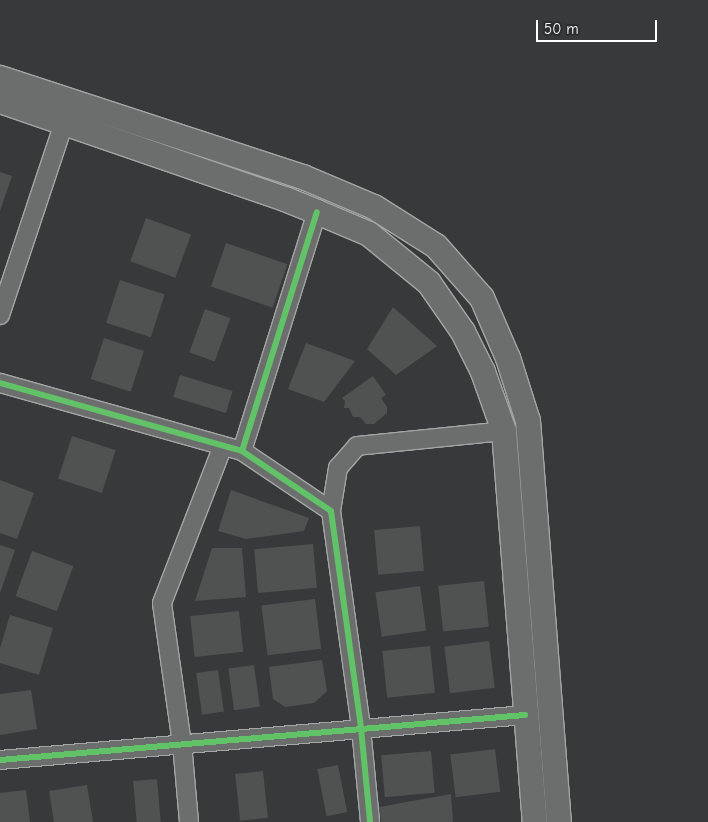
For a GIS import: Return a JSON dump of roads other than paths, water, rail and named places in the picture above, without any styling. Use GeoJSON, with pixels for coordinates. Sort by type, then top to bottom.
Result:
{"type":"FeatureCollection","features":[{"type":"Feature","properties":{"kind":"main road"},"geometry":{"type":"LineString","coordinates":[[0,78],[303,176],[374,207],[436,246],[482,298],[508,358],[528,421],[559,822]]}},
{"type":"Feature","properties":{"kind":"main road"},"geometry":{"type":"LineString","coordinates":[[0,101],[285,199],[317,212],[369,234],[429,282],[463,332],[483,372],[504,431],[525,715],[535,822]]}},
{"type":"Feature","properties":{"kind":"street"},"geometry":{"type":"LineString","coordinates":[[1,307],[64,123]]}},
{"type":"Feature","properties":{"kind":"street"},"geometry":{"type":"LineString","coordinates":[[242,451],[317,212]]}},
{"type":"Feature","properties":{"kind":"street"},"geometry":{"type":"LineString","coordinates":[[0,382],[242,451],[330,511]]}},
{"type":"Feature","properties":{"kind":"street"},"geometry":{"type":"LineString","coordinates":[[370,822],[361,728],[330,511],[338,468],[356,446],[504,431]]}},
{"type":"Feature","properties":{"kind":"street"},"geometry":{"type":"LineString","coordinates":[[189,822],[182,744],[162,603],[222,446]]}},
{"type":"Feature","properties":{"kind":"street"},"geometry":{"type":"LineString","coordinates":[[0,760],[525,715]]}}]}
